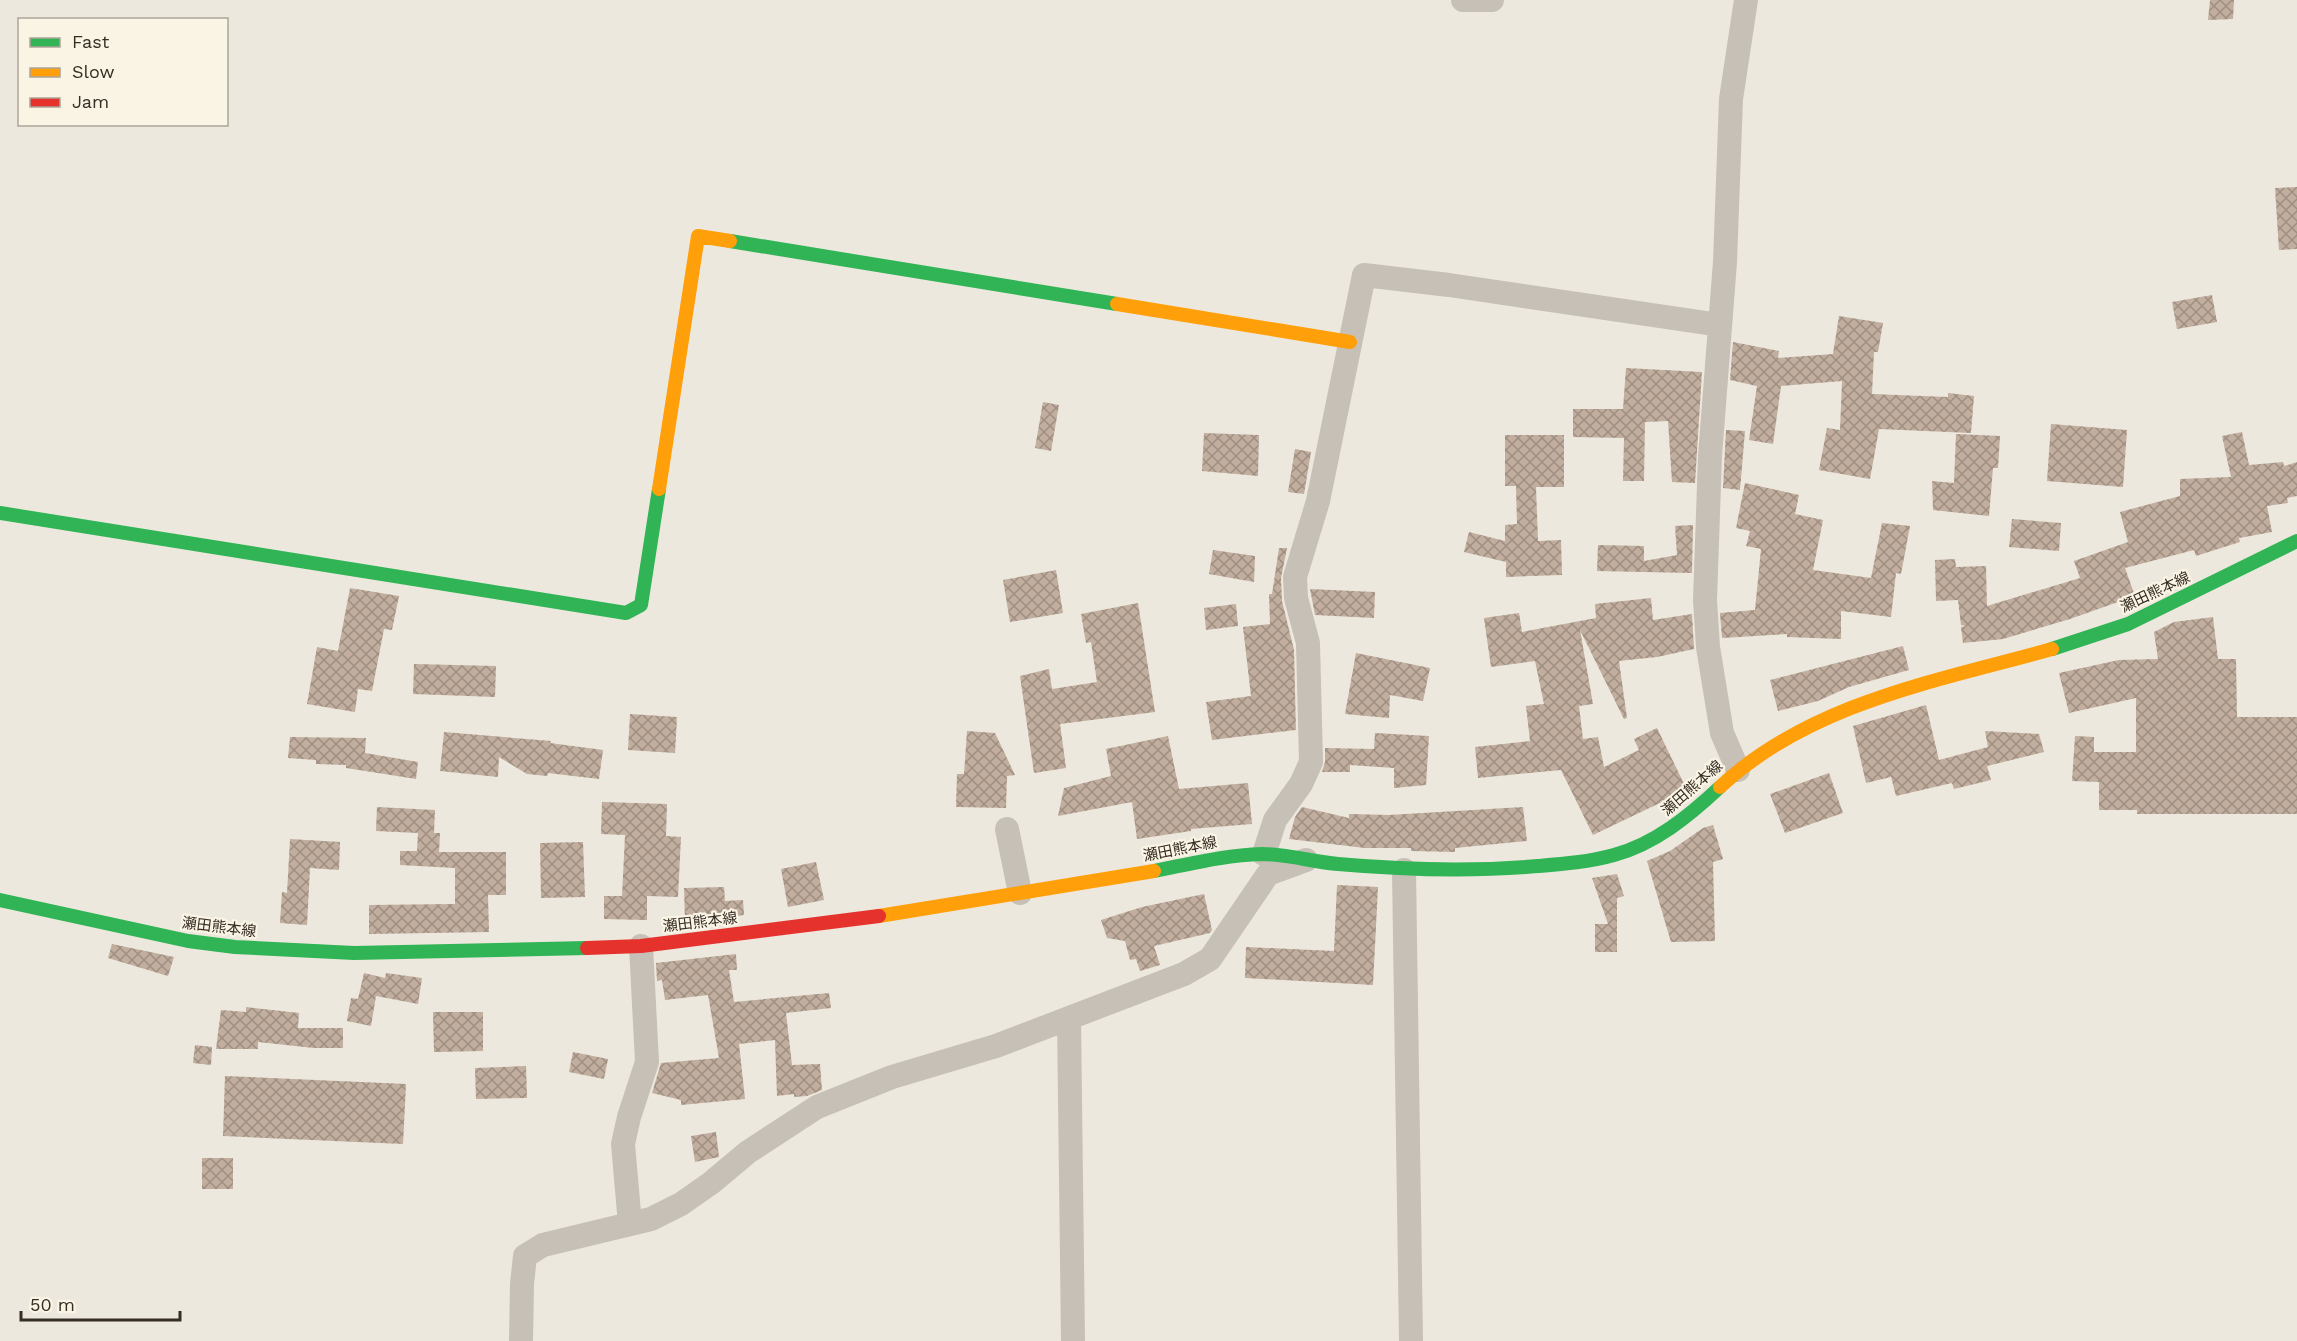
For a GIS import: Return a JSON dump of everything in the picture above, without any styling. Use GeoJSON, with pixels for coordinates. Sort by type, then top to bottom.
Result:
{"type":"FeatureCollection","features":[{"type":"Feature","properties":{"kind":"main road"},"geometry":{"type":"LineString","coordinates":[[0,513],[626,613],[641,605],[698,236],[1350,342]]}},
{"type":"Feature","properties":{"kind":"main road","name":"瀬田熊本線"},"geometry":{"type":"LineString","coordinates":[[0,900],[188,941],[235,947],[354,953],[569,949],[641,946],[849,921],[1134,875],[1224,857],[1264,854],[1404,870],[1483,871],[1564,864],[1615,855],[1660,835],[1690,815],[1738,770],[1805,727],[1854,705],[2128,624],[2297,541]]}},
{"type":"Feature","properties":{"kind":"street"},"geometry":{"type":"LineString","coordinates":[[1463,0],[1492,0]]}},
{"type":"Feature","properties":{"kind":"street"},"geometry":{"type":"LineString","coordinates":[[1738,770],[1722,733],[1708,647],[1705,600],[1710,456],[1725,261],[1731,99],[1746,0]]}},
{"type":"Feature","properties":{"kind":"street"},"geometry":{"type":"LineString","coordinates":[[1264,854],[1275,820],[1301,784],[1311,762],[1308,643],[1296,598],[1295,578],[1318,501],[1364,275],[1449,285],[1720,325]]}},
{"type":"Feature","properties":{"kind":"street"},"geometry":{"type":"LineString","coordinates":[[1007,829],[1020,893]]}},
{"type":"Feature","properties":{"kind":"street"},"geometry":{"type":"LineString","coordinates":[[521,1341],[525,1256],[543,1245],[651,1219],[681,1204],[711,1183],[748,1152],[818,1107],[892,1077],[996,1046],[1184,974],[1210,959],[1268,874],[1306,860]]}},
{"type":"Feature","properties":{"kind":"street"},"geometry":{"type":"LineString","coordinates":[[1404,870],[1411,1341]]}},
{"type":"Feature","properties":{"kind":"street"},"geometry":{"type":"LineString","coordinates":[[630,1224],[623,1144],[629,1117],[647,1062],[641,946]]}},
{"type":"Feature","properties":{"kind":"street"},"geometry":{"type":"LineString","coordinates":[[1070,1019],[1073,1341]]}},
{"type":"Feature","properties":{"kind":"building"},"geometry":{"type":"Polygon","coordinates":[[[2210,0],[2234,0],[2233,19],[2208,20],[2210,0]]]}},
{"type":"Feature","properties":{"kind":"building"},"geometry":{"type":"Polygon","coordinates":[[[2297,187],[2297,249],[2279,250],[2275,188],[2297,187]]]}},
{"type":"Feature","properties":{"kind":"building"},"geometry":{"type":"Polygon","coordinates":[[[2212,295],[2217,322],[2177,329],[2172,302],[2212,295]]]}},
{"type":"Feature","properties":{"kind":"building"},"geometry":{"type":"Polygon","coordinates":[[[1839,316],[1883,323],[1878,352],[1874,352],[1872,394],[1948,397],[1948,393],[1974,396],[1971,433],[1879,429],[1870,479],[1819,470],[1827,428],[1840,430],[1842,381],[1781,386],[1773,444],[1749,440],[1757,386],[1730,380],[1733,342],[1779,351],[1778,358],[1833,354],[1839,316]]]}},
{"type":"Feature","properties":{"kind":"building"},"geometry":{"type":"Polygon","coordinates":[[[1626,368],[1702,372],[1695,483],[1672,482],[1668,421],[1645,422],[1644,481],[1623,481],[1624,438],[1573,437],[1573,409],[1623,409],[1626,368]]]}},
{"type":"Feature","properties":{"kind":"building"},"geometry":{"type":"Polygon","coordinates":[[[1043,402],[1059,405],[1051,451],[1035,448],[1043,402]]]}},
{"type":"Feature","properties":{"kind":"building"},"geometry":{"type":"Polygon","coordinates":[[[2051,424],[2127,430],[2123,487],[2047,481],[2051,424]]]}},
{"type":"Feature","properties":{"kind":"building"},"geometry":{"type":"Polygon","coordinates":[[[1726,430],[1745,431],[1740,490],[1723,488],[1726,430]]]}},
{"type":"Feature","properties":{"kind":"building"},"geometry":{"type":"Polygon","coordinates":[[[2242,432],[2249,465],[2283,462],[2284,466],[2297,462],[2297,496],[2287,498],[2288,503],[2267,506],[2272,532],[2239,538],[2240,542],[2196,556],[2194,550],[2125,568],[2135,596],[2003,639],[1963,643],[1961,627],[1966,626],[1961,625],[1958,600],[1936,601],[1935,560],[1955,559],[1956,567],[1986,566],[1987,606],[2080,578],[2074,561],[2128,542],[2120,512],[2180,496],[2180,479],[2231,477],[2222,436],[2242,432]]]}},
{"type":"Feature","properties":{"kind":"building"},"geometry":{"type":"Polygon","coordinates":[[[1204,433],[1259,435],[1258,476],[1202,471],[1204,433]]]}},
{"type":"Feature","properties":{"kind":"building"},"geometry":{"type":"Polygon","coordinates":[[[1956,434],[2000,436],[1998,468],[1993,468],[1989,516],[1933,510],[1932,481],[1954,483],[1956,434]]]}},
{"type":"Feature","properties":{"kind":"building"},"geometry":{"type":"Polygon","coordinates":[[[1505,435],[1564,435],[1564,487],[1536,487],[1538,541],[1561,540],[1562,575],[1506,577],[1506,562],[1464,552],[1469,532],[1505,541],[1505,525],[1517,524],[1516,486],[1505,486],[1505,435]]]}},
{"type":"Feature","properties":{"kind":"building"},"geometry":{"type":"Polygon","coordinates":[[[1295,449],[1311,452],[1304,494],[1288,492],[1295,449]]]}},
{"type":"Feature","properties":{"kind":"building"},"geometry":{"type":"Polygon","coordinates":[[[1745,483],[1799,495],[1795,514],[1823,520],[1813,570],[1871,578],[1882,523],[1910,526],[1901,574],[1896,573],[1891,617],[1841,611],[1841,639],[1787,637],[1787,634],[1722,638],[1720,613],[1755,610],[1761,549],[1746,546],[1750,531],[1736,528],[1745,483]]]}},
{"type":"Feature","properties":{"kind":"building"},"geometry":{"type":"Polygon","coordinates":[[[2012,519],[2061,523],[2059,551],[2009,547],[2012,519]]]}},
{"type":"Feature","properties":{"kind":"building"},"geometry":{"type":"Polygon","coordinates":[[[1693,525],[1692,573],[1597,571],[1598,545],[1644,546],[1644,561],[1677,555],[1675,526],[1693,525]]]}},
{"type":"Feature","properties":{"kind":"building"},"geometry":{"type":"Polygon","coordinates":[[[1279,548],[1287,548],[1281,578],[1282,601],[1294,650],[1296,730],[1212,740],[1206,702],[1251,696],[1243,627],[1270,624],[1269,594],[1272,594],[1279,548]]]}},
{"type":"Feature","properties":{"kind":"building"},"geometry":{"type":"Polygon","coordinates":[[[1213,550],[1255,556],[1254,582],[1209,574],[1213,550]]]}},
{"type":"Feature","properties":{"kind":"building"},"geometry":{"type":"Polygon","coordinates":[[[1056,570],[1063,613],[1010,622],[1003,580],[1056,570]]]}},
{"type":"Feature","properties":{"kind":"building"},"geometry":{"type":"Polygon","coordinates":[[[350,588],[399,596],[392,630],[384,629],[372,691],[358,689],[355,712],[307,704],[317,647],[338,651],[350,588]]]}},
{"type":"Feature","properties":{"kind":"building"},"geometry":{"type":"Polygon","coordinates":[[[1310,589],[1375,592],[1374,618],[1315,615],[1310,589]]]}},
{"type":"Feature","properties":{"kind":"building"},"geometry":{"type":"Polygon","coordinates":[[[1651,598],[1653,620],[1692,614],[1694,649],[1657,657],[1619,661],[1627,718],[1624,719],[1580,630],[1593,704],[1579,706],[1583,739],[1598,737],[1604,767],[1639,750],[1634,739],[1657,728],[1687,790],[1593,835],[1561,770],[1478,778],[1475,747],[1530,741],[1526,706],[1544,704],[1535,661],[1491,667],[1484,618],[1519,613],[1522,632],[1596,618],[1595,604],[1651,598]]]}},
{"type":"Feature","properties":{"kind":"building"},"geometry":{"type":"Polygon","coordinates":[[[1138,603],[1155,712],[1060,724],[1066,768],[1034,773],[1020,676],[1049,669],[1052,689],[1097,682],[1091,642],[1086,643],[1081,614],[1138,603]]]}},
{"type":"Feature","properties":{"kind":"building"},"geometry":{"type":"Polygon","coordinates":[[[1236,604],[1238,626],[1206,630],[1204,608],[1236,604]]]}},
{"type":"Feature","properties":{"kind":"building"},"geometry":{"type":"Polygon","coordinates":[[[2213,617],[2218,659],[2236,659],[2237,717],[2297,717],[2297,814],[2137,814],[2137,810],[2099,810],[2099,782],[2072,781],[2075,736],[2094,737],[2094,752],[2136,752],[2136,698],[2069,713],[2059,673],[2119,660],[2158,659],[2154,632],[2174,622],[2213,617]]]}},
{"type":"Feature","properties":{"kind":"building"},"geometry":{"type":"Polygon","coordinates":[[[1903,646],[1909,670],[1849,687],[1818,701],[1778,711],[1770,680],[1903,646]]]}},
{"type":"Feature","properties":{"kind":"building"},"geometry":{"type":"Polygon","coordinates":[[[1356,653],[1430,668],[1423,701],[1390,695],[1389,718],[1345,714],[1356,653]]]}},
{"type":"Feature","properties":{"kind":"building"},"geometry":{"type":"Polygon","coordinates":[[[414,664],[496,666],[495,697],[413,694],[414,664]]]}},
{"type":"Feature","properties":{"kind":"building"},"geometry":{"type":"Polygon","coordinates":[[[1926,705],[1939,760],[1988,747],[1985,731],[2039,734],[2044,752],[1987,766],[1991,780],[1954,789],[1952,783],[1896,796],[1891,777],[1866,783],[1853,726],[1926,705]]]}},
{"type":"Feature","properties":{"kind":"building"},"geometry":{"type":"Polygon","coordinates":[[[630,714],[677,717],[675,753],[628,750],[630,714]]]}},
{"type":"Feature","properties":{"kind":"building"},"geometry":{"type":"Polygon","coordinates":[[[967,731],[995,733],[1015,775],[1007,776],[1006,808],[956,807],[957,774],[964,774],[967,731]]]}},
{"type":"Feature","properties":{"kind":"building"},"geometry":{"type":"Polygon","coordinates":[[[444,732],[551,741],[550,743],[603,750],[599,779],[548,773],[547,776],[527,774],[499,757],[498,777],[440,771],[444,732]]]}},
{"type":"Feature","properties":{"kind":"building"},"geometry":{"type":"Polygon","coordinates":[[[1375,733],[1429,736],[1426,785],[1394,788],[1394,768],[1350,765],[1350,772],[1322,772],[1325,748],[1374,749],[1375,733]]]}},
{"type":"Feature","properties":{"kind":"building"},"geometry":{"type":"Polygon","coordinates":[[[1168,736],[1179,789],[1248,783],[1252,824],[1191,829],[1191,831],[1137,839],[1132,802],[1058,816],[1064,788],[1111,776],[1106,749],[1168,736]]]}},
{"type":"Feature","properties":{"kind":"building"},"geometry":{"type":"Polygon","coordinates":[[[290,737],[366,738],[365,753],[418,762],[416,779],[346,768],[346,765],[316,764],[316,760],[288,758],[290,737]]]}},
{"type":"Feature","properties":{"kind":"building"},"geometry":{"type":"Polygon","coordinates":[[[1829,773],[1843,813],[1785,833],[1770,794],[1829,773]]]}},
{"type":"Feature","properties":{"kind":"building"},"geometry":{"type":"Polygon","coordinates":[[[602,802],[667,804],[666,836],[681,837],[678,897],[647,896],[647,920],[604,919],[604,896],[622,896],[625,835],[601,834],[602,802]]]}},
{"type":"Feature","properties":{"kind":"building"},"geometry":{"type":"Polygon","coordinates":[[[377,807],[435,810],[434,833],[440,833],[439,852],[506,852],[506,895],[488,895],[489,932],[369,934],[369,905],[455,904],[455,868],[400,865],[400,851],[417,851],[418,833],[376,831],[377,807]]]}},
{"type":"Feature","properties":{"kind":"building"},"geometry":{"type":"Polygon","coordinates":[[[1302,807],[1349,818],[1349,814],[1389,815],[1523,807],[1527,841],[1455,848],[1455,852],[1411,851],[1411,848],[1365,848],[1289,839],[1295,817],[1302,807]]]}},
{"type":"Feature","properties":{"kind":"building"},"geometry":{"type":"Polygon","coordinates":[[[1713,825],[1723,859],[1713,862],[1715,941],[1671,942],[1647,861],[1670,851],[1703,828],[1713,825]]]}},
{"type":"Feature","properties":{"kind":"building"},"geometry":{"type":"Polygon","coordinates":[[[290,839],[340,842],[339,870],[310,868],[307,925],[280,923],[282,892],[287,893],[290,839]]]}},
{"type":"Feature","properties":{"kind":"building"},"geometry":{"type":"Polygon","coordinates":[[[583,842],[585,897],[541,898],[540,843],[583,842]]]}},
{"type":"Feature","properties":{"kind":"building"},"geometry":{"type":"Polygon","coordinates":[[[816,862],[824,900],[788,907],[781,869],[816,862]]]}},
{"type":"Feature","properties":{"kind":"building"},"geometry":{"type":"Polygon","coordinates":[[[1617,874],[1624,896],[1617,898],[1617,952],[1595,952],[1595,924],[1608,924],[1592,878],[1617,874]]]}},
{"type":"Feature","properties":{"kind":"building"},"geometry":{"type":"Polygon","coordinates":[[[1337,885],[1378,887],[1373,985],[1245,978],[1246,947],[1334,951],[1337,885]]]}},
{"type":"Feature","properties":{"kind":"building"},"geometry":{"type":"Polygon","coordinates":[[[724,887],[725,901],[743,900],[744,915],[685,922],[684,888],[724,887]]]}},
{"type":"Feature","properties":{"kind":"building"},"geometry":{"type":"Polygon","coordinates":[[[1204,894],[1212,930],[1210,933],[1154,946],[1160,965],[1140,971],[1136,959],[1130,960],[1125,941],[1107,938],[1101,920],[1142,907],[1204,894]]]}},
{"type":"Feature","properties":{"kind":"building"},"geometry":{"type":"Polygon","coordinates":[[[112,944],[174,957],[168,976],[108,958],[112,944]]]}},
{"type":"Feature","properties":{"kind":"building"},"geometry":{"type":"Polygon","coordinates":[[[736,954],[737,970],[729,970],[734,1002],[829,993],[831,1008],[786,1013],[792,1065],[820,1064],[822,1090],[807,1096],[794,1097],[794,1094],[777,1096],[775,1040],[739,1044],[745,1099],[681,1105],[681,1100],[652,1093],[661,1063],[719,1058],[708,995],[665,1000],[662,980],[657,981],[656,963],[736,954]]]}},
{"type":"Feature","properties":{"kind":"building"},"geometry":{"type":"Polygon","coordinates":[[[364,973],[385,978],[386,973],[422,978],[418,1004],[376,996],[371,1026],[347,1021],[351,998],[358,999],[364,973]]]}},
{"type":"Feature","properties":{"kind":"building"},"geometry":{"type":"Polygon","coordinates":[[[246,1007],[299,1013],[298,1028],[343,1028],[343,1048],[314,1048],[258,1042],[258,1049],[216,1049],[221,1010],[246,1012],[246,1007]]]}},
{"type":"Feature","properties":{"kind":"building"},"geometry":{"type":"Polygon","coordinates":[[[433,1012],[483,1012],[483,1051],[434,1052],[433,1012]]]}},
{"type":"Feature","properties":{"kind":"building"},"geometry":{"type":"Polygon","coordinates":[[[195,1045],[212,1047],[211,1065],[193,1063],[195,1045]]]}},
{"type":"Feature","properties":{"kind":"building"},"geometry":{"type":"Polygon","coordinates":[[[573,1052],[608,1059],[604,1079],[569,1072],[573,1052]]]}},
{"type":"Feature","properties":{"kind":"building"},"geometry":{"type":"Polygon","coordinates":[[[526,1066],[527,1098],[476,1099],[475,1068],[526,1066]]]}},
{"type":"Feature","properties":{"kind":"building"},"geometry":{"type":"Polygon","coordinates":[[[225,1076],[406,1084],[403,1144],[223,1136],[225,1076]]]}},
{"type":"Feature","properties":{"kind":"building"},"geometry":{"type":"Polygon","coordinates":[[[716,1132],[719,1157],[695,1162],[691,1136],[716,1132]]]}},
{"type":"Feature","properties":{"kind":"building"},"geometry":{"type":"Polygon","coordinates":[[[202,1158],[233,1158],[233,1189],[202,1189],[202,1158]]]}},
{"type":"Feature","properties":{"kind":"traffic: fast"},"geometry":{"type":"LineString","coordinates":[[730,241],[1117,304]]}},
{"type":"Feature","properties":{"kind":"traffic: fast"},"geometry":{"type":"LineString","coordinates":[[0,513],[626,613],[641,605],[659,489]]}},
{"type":"Feature","properties":{"kind":"traffic: fast"},"geometry":{"type":"LineString","coordinates":[[2052,649],[2128,624],[2297,541]]}},
{"type":"Feature","properties":{"kind":"traffic: fast"},"geometry":{"type":"LineString","coordinates":[[1154,871],[1221,858],[1262,854],[1338,864],[1438,870],[1513,868],[1586,861],[1644,844],[1671,828],[1720,787]]}},
{"type":"Feature","properties":{"kind":"traffic: fast"},"geometry":{"type":"LineString","coordinates":[[0,900],[188,941],[235,947],[354,953],[587,948]]}},
{"type":"Feature","properties":{"kind":"traffic: slow"},"geometry":{"type":"LineString","coordinates":[[659,489],[698,236],[730,241]]}},
{"type":"Feature","properties":{"kind":"traffic: slow"},"geometry":{"type":"LineString","coordinates":[[1117,304],[1350,342]]}},
{"type":"Feature","properties":{"kind":"traffic: slow"},"geometry":{"type":"LineString","coordinates":[[1720,787],[1755,758],[1794,734],[1834,715],[1877,698],[2052,649]]}},
{"type":"Feature","properties":{"kind":"traffic: slow"},"geometry":{"type":"LineString","coordinates":[[879,916],[1154,871]]}},
{"type":"Feature","properties":{"kind":"traffic: jam"},"geometry":{"type":"LineString","coordinates":[[587,948],[641,946],[879,916]]}}]}
